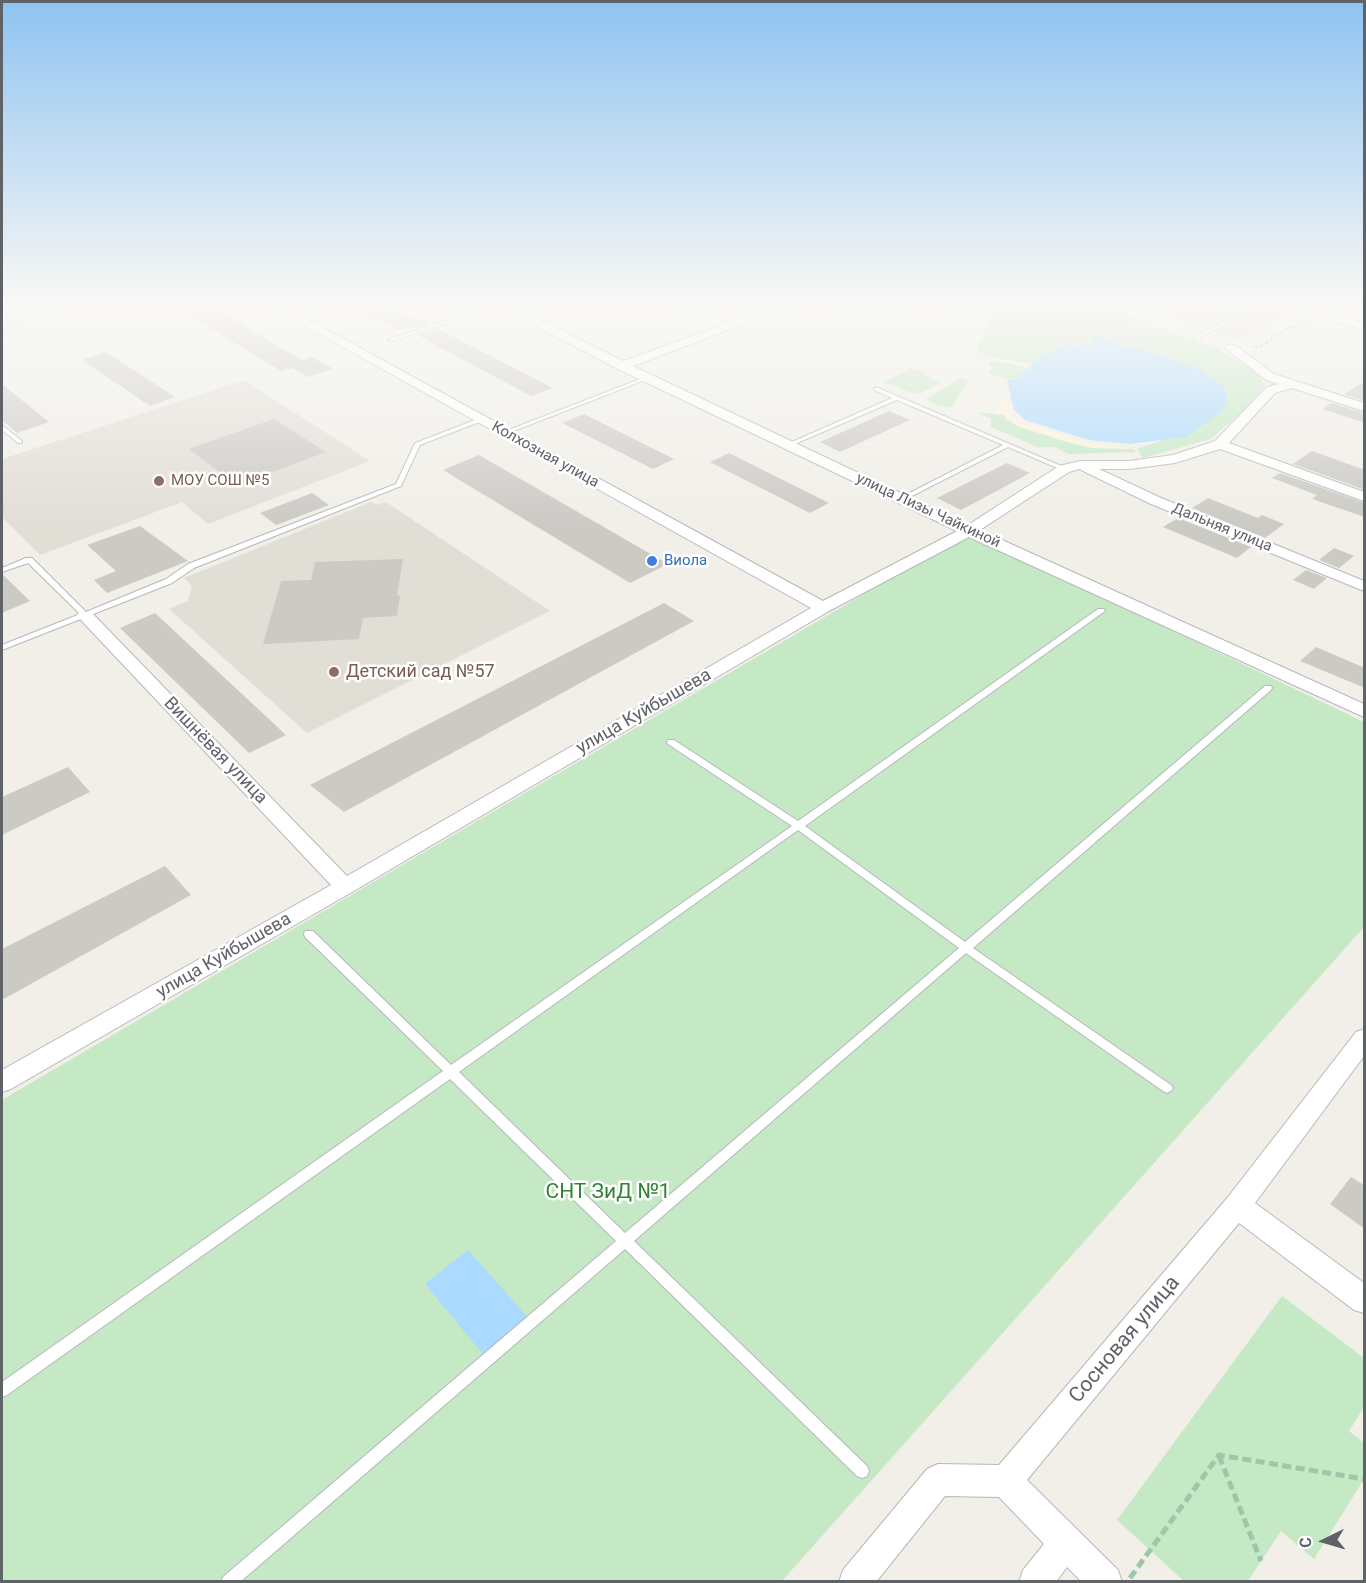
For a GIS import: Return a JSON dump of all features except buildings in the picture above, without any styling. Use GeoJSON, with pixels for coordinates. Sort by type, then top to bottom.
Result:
{"type":"FeatureCollection","features":[{"type":"Feature","properties":{"kind":"street","name":"Колхозная улица"},"geometry":{"type":"LineString","coordinates":[[400,376],[823,608]]}},
{"type":"Feature","properties":{"kind":"street","name":"улица Лизы Чайкиной"},"geometry":{"type":"LineString","coordinates":[[643,376],[969,531],[1365,711]]}},
{"type":"Feature","properties":{"kind":"street"},"geometry":{"type":"LineString","coordinates":[[1263,376],[1271,383]]}},
{"type":"Feature","properties":{"kind":"street","name":"улица Куйбышева"},"geometry":{"type":"LineString","coordinates":[[2,1082],[345,887],[823,608],[969,531],[1064,469],[1080,465],[1129,465],[1175,459],[1220,444],[1260,400],[1271,383],[1293,384],[1365,407]]}},
{"type":"Feature","properties":{"kind":"street"},"geometry":{"type":"LineString","coordinates":[[1220,444],[1365,497]]}},
{"type":"Feature","properties":{"kind":"street","name":"Дальняя улица"},"geometry":{"type":"LineString","coordinates":[[1080,465],[1156,501],[1365,586]]}},
{"type":"Feature","properties":{"kind":"street","name":"Вишнёвая улица"},"geometry":{"type":"LineString","coordinates":[[85,615],[345,887]]}},
{"type":"Feature","properties":{"kind":"street","name":"Сосновая улица"},"geometry":{"type":"LineString","coordinates":[[1006,1481],[1237,1206],[1365,1039]]}},
{"type":"Feature","properties":{"kind":"street"},"geometry":{"type":"LineString","coordinates":[[1237,1206],[1365,1300]]}},
{"type":"Feature","properties":{"kind":"street"},"geometry":{"type":"LineString","coordinates":[[855,1581],[939,1480],[1006,1481],[1065,1543],[1106,1581]]}},
{"type":"Feature","properties":{"kind":"street"},"geometry":{"type":"LineString","coordinates":[[1035,1581],[1065,1543]]}},
{"type":"Feature","properties":{"kind":"lane"},"geometry":{"type":"LineString","coordinates":[[504,433],[647,378]]}},
{"type":"Feature","properties":{"kind":"lane"},"geometry":{"type":"LineString","coordinates":[[876,389],[1064,469]]}},
{"type":"Feature","properties":{"kind":"lane"},"geometry":{"type":"LineString","coordinates":[[788,445],[896,398]]}},
{"type":"Feature","properties":{"kind":"lane"},"geometry":{"type":"LineString","coordinates":[[2,648],[169,581],[191,566],[399,486],[417,444],[480,420]]}},
{"type":"Feature","properties":{"kind":"lane"},"geometry":{"type":"LineString","coordinates":[[2,427],[20,442]]}},
{"type":"Feature","properties":{"kind":"lane"},"geometry":{"type":"LineString","coordinates":[[902,499],[1008,445]]}},
{"type":"Feature","properties":{"kind":"lane"},"geometry":{"type":"LineString","coordinates":[[2,570],[29,560],[85,615]]}},
{"type":"Feature","properties":{"kind":"lane"},"geometry":{"type":"LineString","coordinates":[[2,1390],[1101,611]]}},
{"type":"Feature","properties":{"kind":"lane"},"geometry":{"type":"LineString","coordinates":[[228,1581],[1268,688]]}},
{"type":"Feature","properties":{"kind":"lane"},"geometry":{"type":"LineString","coordinates":[[671,742],[799,826],[966,948],[1167,1088]]}},
{"type":"Feature","properties":{"kind":"lane"},"geometry":{"type":"LineString","coordinates":[[309,934],[862,1471]]}},
{"type":"Feature","properties":{"kind":"path"},"geometry":{"type":"LineString","coordinates":[[1219,1455],[1364,1479]]}},
{"type":"Feature","properties":{"kind":"path"},"geometry":{"type":"LineString","coordinates":[[1219,1455],[1262,1561]]}},
{"type":"Feature","properties":{"kind":"path"},"geometry":{"type":"LineString","coordinates":[[1128,1581],[1219,1455]]}},
{"type":"Feature","properties":{"kind":"shaded area","name":"МОУ СОШ №5"},"geometry":{"type":"Polygon","coordinates":[[[244,380],[370,461],[208,524],[182,502],[40,555],[2,517],[2,459],[244,380]]]}},
{"type":"Feature","properties":{"kind":"shaded area","name":"Детский сад №57"},"geometry":{"type":"Polygon","coordinates":[[[371,502],[376,505],[386,502],[550,611],[307,733],[169,609],[188,601],[192,586],[184,578],[371,502]]]}},
{"type":"Feature","properties":{"kind":"green space"},"geometry":{"type":"Polygon","coordinates":[[[896,376],[928,376],[939,383],[914,394],[884,382],[896,376]]]}},
{"type":"Feature","properties":{"kind":"green space"},"geometry":{"type":"Polygon","coordinates":[[[996,376],[1019,376],[1017,378],[1006,379],[996,376]]]}},
{"type":"Feature","properties":{"kind":"green space"},"geometry":{"type":"Polygon","coordinates":[[[1209,376],[1259,376],[1265,386],[1244,410],[1211,439],[1143,458],[1137,449],[1163,440],[1223,385],[1209,376]]]}},
{"type":"Feature","properties":{"kind":"green space"},"geometry":{"type":"Polygon","coordinates":[[[961,378],[968,381],[951,408],[937,405],[926,399],[961,378]]]}},
{"type":"Feature","properties":{"kind":"green space"},"geometry":{"type":"Polygon","coordinates":[[[977,412],[1005,415],[1053,438],[1074,444],[1092,448],[1133,449],[1136,452],[1068,454],[1055,447],[1037,447],[991,427],[991,419],[977,412]]]}},
{"type":"Feature","properties":{"kind":"green space","name":"СНТ ЗиД №1"},"geometry":{"type":"Polygon","coordinates":[[[968,533],[1364,722],[1364,927],[782,1581],[2,1581],[2,1100],[968,533]]]}},
{"type":"Feature","properties":{"kind":"green space"},"geometry":{"type":"Polygon","coordinates":[[[1282,1296],[1364,1358],[1364,1407],[1349,1431],[1364,1443],[1364,1479],[1314,1559],[1281,1531],[1248,1581],[1184,1581],[1117,1520],[1282,1296]]]}},
{"type":"Feature","properties":{"kind":"sand"},"geometry":{"type":"Polygon","coordinates":[[[996,401],[1007,402],[1010,416],[1019,421],[1085,442],[1133,449],[1092,448],[1017,426],[1005,418],[1005,415],[995,414],[996,401]]]}},
{"type":"Feature","properties":{"kind":"water"},"geometry":{"type":"Polygon","coordinates":[[[1019,376],[1209,376],[1223,385],[1227,399],[1221,412],[1186,437],[1129,444],[1089,440],[1025,420],[1014,410],[1007,380],[1019,376]]]}},
{"type":"Feature","properties":{"kind":"water"},"geometry":{"type":"Polygon","coordinates":[[[468,1250],[531,1321],[487,1359],[425,1284],[468,1250]]]}},
{"type":"Feature","properties":{"kind":"place","name":"МОУ СОШ №5"},"geometry":{"type":"Point","coordinates":[159,481]}},
{"type":"Feature","properties":{"kind":"place","name":"Виола"},"geometry":{"type":"Point","coordinates":[652,561]}},
{"type":"Feature","properties":{"kind":"place","name":"Детский сад №57"},"geometry":{"type":"Point","coordinates":[334,672]}}]}
